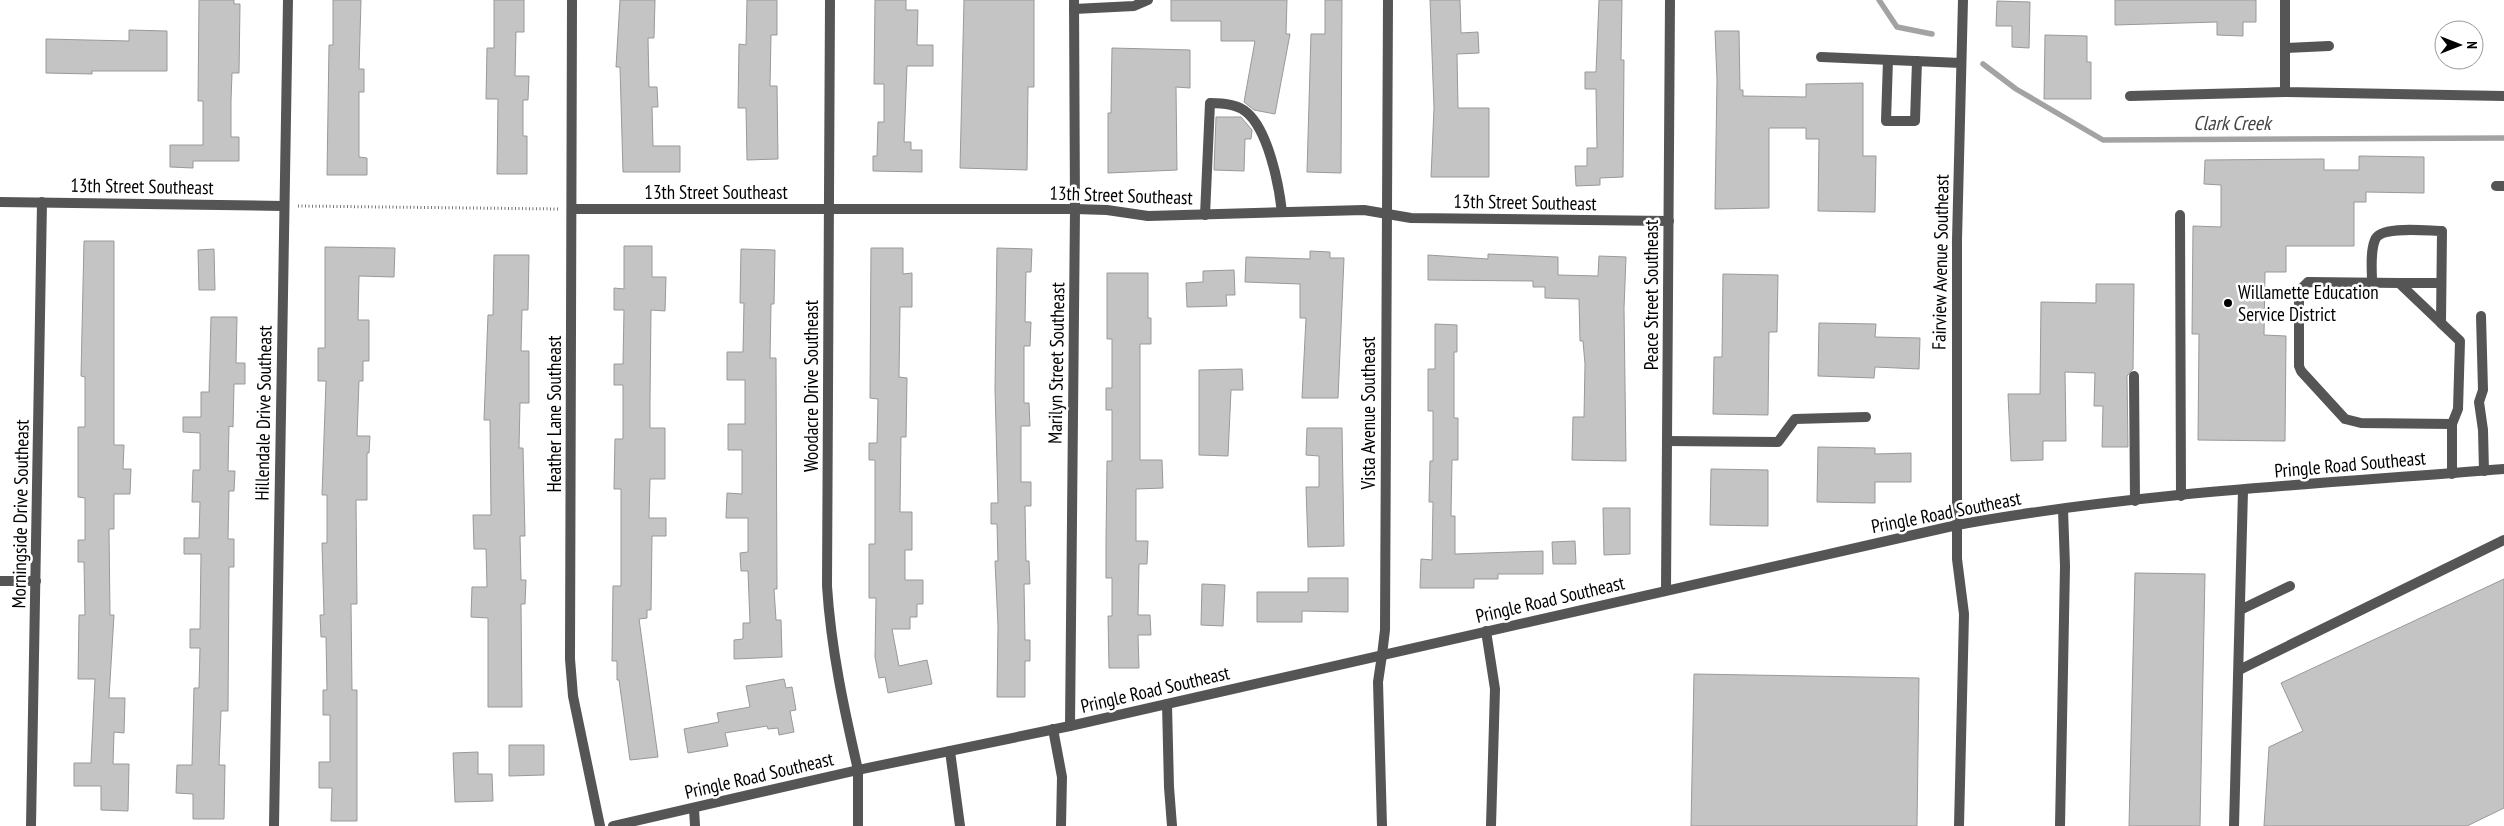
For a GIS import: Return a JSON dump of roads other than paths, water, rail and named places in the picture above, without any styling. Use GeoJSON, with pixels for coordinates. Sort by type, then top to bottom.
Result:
{"type":"FeatureCollection","features":[{"type":"Feature","properties":{"kind":"street","name":"Hillendale Drive Southeast"},"geometry":{"type":"LineString","coordinates":[[274,826],[283,206],[288,0]]}},
{"type":"Feature","properties":{"kind":"street","name":"Heather Lane Southeast"},"geometry":{"type":"LineString","coordinates":[[572,0],[570,659],[573,696],[600,826]]}},
{"type":"Feature","properties":{"kind":"street","name":"Woodacre Drive Southeast"},"geometry":{"type":"LineString","coordinates":[[830,0],[827,586],[829,621],[840,691],[858,770],[858,826]]}},
{"type":"Feature","properties":{"kind":"street"},"geometry":{"type":"LineString","coordinates":[[1074,4],[1134,6],[1148,0]]}},
{"type":"Feature","properties":{"kind":"street","name":"Vista Avenue Southeast"},"geometry":{"type":"LineString","coordinates":[[1382,826],[1378,682],[1385,630],[1388,0]]}},
{"type":"Feature","properties":{"kind":"street","name":"Peace Street Southeast"},"geometry":{"type":"LineString","coordinates":[[1666,590],[1670,0]]}},
{"type":"Feature","properties":{"kind":"street","name":"Fairview Avenue Southeast"},"geometry":{"type":"LineString","coordinates":[[1959,826],[1964,614],[1957,559],[1957,240],[1963,0]]}},
{"type":"Feature","properties":{"kind":"street"},"geometry":{"type":"LineString","coordinates":[[2285,0],[2285,92]]}},
{"type":"Feature","properties":{"kind":"street","name":"Marilyn Street Southeast"},"geometry":{"type":"LineString","coordinates":[[1070,726],[1075,209],[1074,4]]}},
{"type":"Feature","properties":{"kind":"street"},"geometry":{"type":"LineString","coordinates":[[2285,48],[2329,46]]}},
{"type":"Feature","properties":{"kind":"street"},"geometry":{"type":"LineString","coordinates":[[1821,57],[1961,62]]}},
{"type":"Feature","properties":{"kind":"street"},"geometry":{"type":"LineString","coordinates":[[1888,60],[1886,121],[1914,121],[1917,61]]}},
{"type":"Feature","properties":{"kind":"street"},"geometry":{"type":"LineString","coordinates":[[2130,96],[2285,92],[2504,96]]}},
{"type":"Feature","properties":{"kind":"street"},"geometry":{"type":"LineString","coordinates":[[1205,215],[1210,103],[1223,103],[1244,110],[1257,126],[1279,186],[1282,212]]}},
{"type":"Feature","properties":{"kind":"street","name":"13th Street Southeast"},"geometry":{"type":"LineString","coordinates":[[0,202],[283,206]]}},
{"type":"Feature","properties":{"kind":"street","name":"Morningside Drive Southeast"},"geometry":{"type":"LineString","coordinates":[[30,826],[42,202]]}},
{"type":"Feature","properties":{"kind":"street","name":"13th Street Southeast"},"geometry":{"type":"LineString","coordinates":[[572,209],[829,211],[1075,209],[1107,210],[1148,216],[1364,210],[1411,218],[1669,221]]}},
{"type":"Feature","properties":{"kind":"street"},"geometry":{"type":"LineString","coordinates":[[2180,215],[2181,496]]}},
{"type":"Feature","properties":{"kind":"street"},"geometry":{"type":"LineString","coordinates":[[2372,282],[2375,238],[2380,233],[2390,230],[2442,231],[2441,323]]}},
{"type":"Feature","properties":{"kind":"street"},"geometry":{"type":"LineString","coordinates":[[2441,283],[2308,282],[2304,284],[2299,298],[2300,369],[2346,420],[2361,423],[2452,424]]}},
{"type":"Feature","properties":{"kind":"street"},"geometry":{"type":"LineString","coordinates":[[2398,283],[2460,341],[2458,409],[2452,424],[2452,474]]}},
{"type":"Feature","properties":{"kind":"street"},"geometry":{"type":"LineString","coordinates":[[2481,316],[2482,390],[2479,402],[2483,430],[2484,471]]}},
{"type":"Feature","properties":{"kind":"street"},"geometry":{"type":"LineString","coordinates":[[2134,376],[2135,501]]}},
{"type":"Feature","properties":{"kind":"street"},"geometry":{"type":"LineString","coordinates":[[1667,441],[1778,442],[1795,419],[1866,416]]}},
{"type":"Feature","properties":{"kind":"street","name":"Pringle Road Southeast"},"geometry":{"type":"LineString","coordinates":[[613,826],[858,770],[1070,726],[1957,525],[2063,509],[2181,496],[2504,469]]}},
{"type":"Feature","properties":{"kind":"street"},"geometry":{"type":"LineString","coordinates":[[2234,826],[2244,491]]}},
{"type":"Feature","properties":{"kind":"street"},"geometry":{"type":"LineString","coordinates":[[2060,826],[2065,566],[2063,509]]}},
{"type":"Feature","properties":{"kind":"street"},"geometry":{"type":"LineString","coordinates":[[2239,670],[2504,540]]}},
{"type":"Feature","properties":{"kind":"street"},"geometry":{"type":"LineString","coordinates":[[0,581],[36,581]]}},
{"type":"Feature","properties":{"kind":"street"},"geometry":{"type":"LineString","coordinates":[[2240,610],[2290,586]]}},
{"type":"Feature","properties":{"kind":"street"},"geometry":{"type":"LineString","coordinates":[[1486,631],[1495,689],[1490,826]]}},
{"type":"Feature","properties":{"kind":"street"},"geometry":{"type":"LineString","coordinates":[[1167,704],[1172,826]]}},
{"type":"Feature","properties":{"kind":"street"},"geometry":{"type":"LineString","coordinates":[[1053,729],[1062,777],[1061,826]]}},
{"type":"Feature","properties":{"kind":"street"},"geometry":{"type":"LineString","coordinates":[[950,751],[960,826]]}},
{"type":"Feature","properties":{"kind":"street"},"geometry":{"type":"LineString","coordinates":[[694,808],[695,826]]}},
{"type":"Feature","properties":{"kind":"waterway","name":"Clark Creek"},"geometry":{"type":"LineString","coordinates":[[1879,0],[1897,27],[1932,34]]}},
{"type":"Feature","properties":{"kind":"waterway","name":"Clark Creek"},"geometry":{"type":"LineString","coordinates":[[1983,64],[2016,89],[2103,140],[2504,138]]}},
{"type":"Feature","properties":{"kind":"place","name":"Willamette Education Service District"},"geometry":{"type":"Point","coordinates":[2228,303]}}]}
